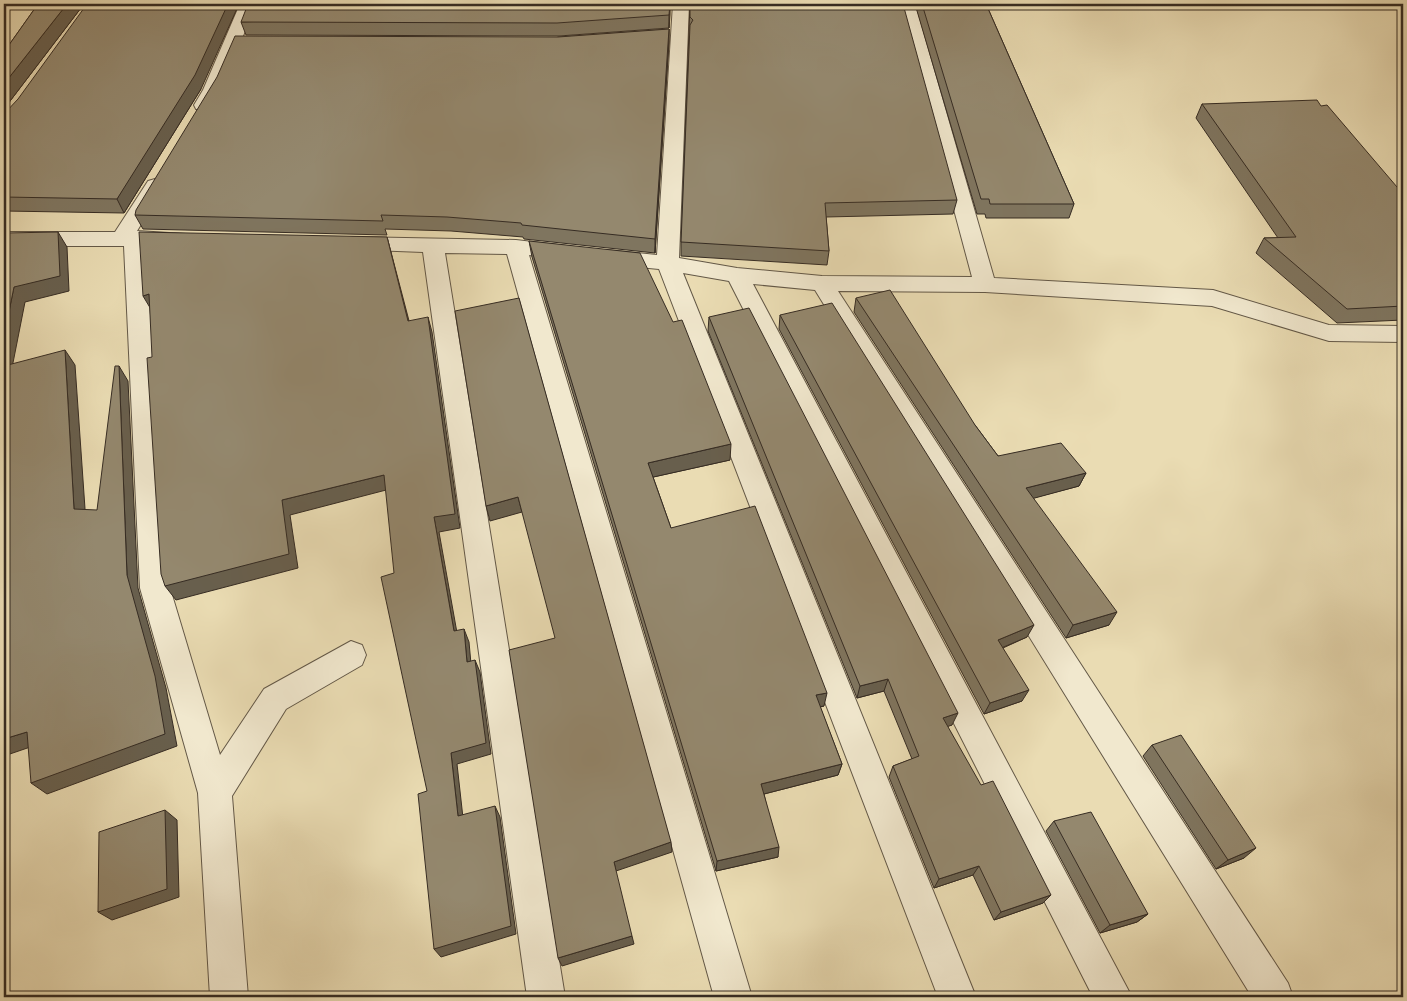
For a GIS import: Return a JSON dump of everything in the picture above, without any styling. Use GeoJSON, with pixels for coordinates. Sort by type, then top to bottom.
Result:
{"type":"FeatureCollection","features":[{"type":"Feature","properties":{"kind":"street"},"geometry":{"type":"LineString","coordinates":[[907,4],[985,285]]}},
{"type":"Feature","properties":{"kind":"street"},"geometry":{"type":"LineString","coordinates":[[194,121],[212,90],[232,42],[253,6]]}},
{"type":"Feature","properties":{"kind":"street"},"geometry":{"type":"LineString","coordinates":[[662,8],[682,6],[672,34],[668,263],[957,997]]}},
{"type":"Feature","properties":{"kind":"street"},"geometry":{"type":"LineString","coordinates":[[232,42],[252,42]]}},
{"type":"Feature","properties":{"kind":"street"},"geometry":{"type":"LineString","coordinates":[[134,238],[125,234],[166,168]]}},
{"type":"Feature","properties":{"kind":"street"},"geometry":{"type":"LineString","coordinates":[[134,238],[155,588],[215,793],[229,997]]}},
{"type":"Feature","properties":{"kind":"street"},"geometry":{"type":"LineString","coordinates":[[4,239],[201,239]]}},
{"type":"Feature","properties":{"kind":"street"},"geometry":{"type":"LineString","coordinates":[[336,243],[516,247],[668,263],[736,275],[822,283],[985,285],[1213,298],[1329,333],[1403,334]]}},
{"type":"Feature","properties":{"kind":"street"},"geometry":{"type":"LineString","coordinates":[[432,246],[546,997]]}},
{"type":"Feature","properties":{"kind":"street"},"geometry":{"type":"LineString","coordinates":[[516,247],[733,997]]}},
{"type":"Feature","properties":{"kind":"street"},"geometry":{"type":"LineString","coordinates":[[736,275],[1114,997]]}},
{"type":"Feature","properties":{"kind":"street"},"geometry":{"type":"LineString","coordinates":[[822,283],[1274,997]]}},
{"type":"Feature","properties":{"kind":"street"},"geometry":{"type":"LineString","coordinates":[[215,793],[275,698],[351,655]]}},
{"type":"Feature","properties":{"kind":"building"},"geometry":{"type":"Polygon","coordinates":[[[38,4],[67,4],[4,84],[4,52],[38,4]]]}},
{"type":"Feature","properties":{"kind":"building"},"geometry":{"type":"Polygon","coordinates":[[[87,4],[228,4],[195,75],[117,199],[4,197],[4,114],[18,99],[87,4]]]}},
{"type":"Feature","properties":{"kind":"building"},"geometry":{"type":"Polygon","coordinates":[[[248,4],[670,4],[669,15],[557,23],[241,22],[248,4]]]}},
{"type":"Feature","properties":{"kind":"building"},"geometry":{"type":"Polygon","coordinates":[[[690,4],[903,4],[957,200],[825,203],[829,251],[681,242],[690,25],[693,20],[690,17],[690,4]]]}},
{"type":"Feature","properties":{"kind":"building"},"geometry":{"type":"Polygon","coordinates":[[[922,4],[986,4],[1074,204],[990,204],[989,199],[981,199],[922,4]]]}},
{"type":"Feature","properties":{"kind":"building"},"geometry":{"type":"Polygon","coordinates":[[[669,29],[655,239],[522,225],[521,223],[447,217],[381,215],[383,221],[135,215],[136,210],[217,77],[235,36],[558,37],[669,29]]]}},
{"type":"Feature","properties":{"kind":"building"},"geometry":{"type":"Polygon","coordinates":[[[1317,100],[1321,106],[1327,105],[1403,194],[1403,306],[1347,309],[1264,238],[1296,237],[1202,104],[1317,100]]]}},
{"type":"Feature","properties":{"kind":"building"},"geometry":{"type":"Polygon","coordinates":[[[58,232],[60,276],[14,287],[4,336],[4,233],[58,232]]]}},
{"type":"Feature","properties":{"kind":"building"},"geometry":{"type":"Polygon","coordinates":[[[139,232],[387,237],[408,321],[428,317],[455,514],[434,517],[454,631],[464,629],[467,662],[475,660],[486,743],[451,753],[458,816],[495,806],[511,926],[434,949],[418,794],[427,791],[381,577],[394,573],[384,475],[282,500],[289,554],[165,586],[161,574],[147,358],[152,357],[149,294],[143,296],[139,232]]]}},
{"type":"Feature","properties":{"kind":"building"},"geometry":{"type":"Polygon","coordinates":[[[529,241],[640,253],[673,322],[682,320],[731,444],[648,463],[671,528],[755,506],[827,693],[816,695],[842,764],[761,784],[779,847],[717,861],[529,241]]]}},
{"type":"Feature","properties":{"kind":"building"},"geometry":{"type":"Polygon","coordinates":[[[890,290],[975,425],[998,456],[1061,443],[1086,473],[1026,488],[1117,612],[1073,625],[856,298],[890,290]]]}},
{"type":"Feature","properties":{"kind":"building"},"geometry":{"type":"Polygon","coordinates":[[[519,298],[671,842],[614,862],[632,936],[558,958],[509,650],[555,638],[518,497],[486,506],[455,311],[519,298]]]}},
{"type":"Feature","properties":{"kind":"building"},"geometry":{"type":"Polygon","coordinates":[[[832,303],[1034,625],[998,640],[1029,690],[990,703],[780,315],[832,303]]]}},
{"type":"Feature","properties":{"kind":"building"},"geometry":{"type":"Polygon","coordinates":[[[749,308],[958,713],[943,718],[981,785],[993,781],[1051,895],[1001,912],[979,866],[939,879],[893,766],[919,756],[888,679],[860,686],[709,317],[749,308]]]}},
{"type":"Feature","properties":{"kind":"building"},"geometry":{"type":"Polygon","coordinates":[[[65,350],[74,509],[97,510],[115,366],[119,366],[127,575],[155,676],[165,734],[31,783],[27,732],[4,739],[4,366],[65,350]]]}},
{"type":"Feature","properties":{"kind":"building"},"geometry":{"type":"Polygon","coordinates":[[[1181,735],[1256,848],[1228,860],[1152,745],[1181,735]]]}},
{"type":"Feature","properties":{"kind":"building"},"geometry":{"type":"Polygon","coordinates":[[[165,810],[167,889],[98,912],[99,832],[165,810]]]}},
{"type":"Feature","properties":{"kind":"building"},"geometry":{"type":"Polygon","coordinates":[[[1091,812],[1148,914],[1110,925],[1054,821],[1091,812]]]}}]}
